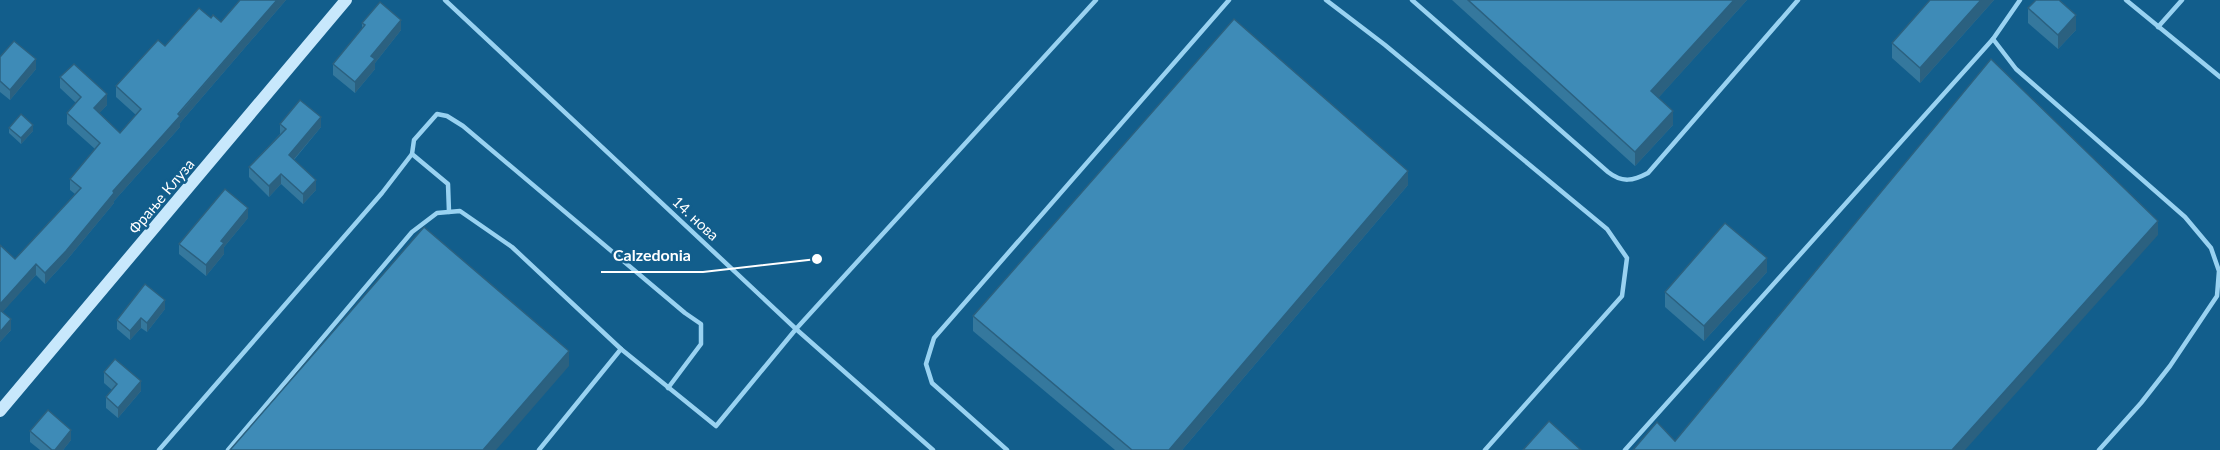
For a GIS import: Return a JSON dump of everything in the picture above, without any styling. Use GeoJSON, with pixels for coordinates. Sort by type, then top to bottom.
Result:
{"type":"FeatureCollection","features":[{"type":"Feature","properties":{"kind":"main road","name":"Фрање Клуза"},"geometry":{"type":"LineString","coordinates":[[0,411],[346,0]]}},
{"type":"Feature","properties":{"kind":"lane","name":"14. нова"},"geometry":{"type":"LineString","coordinates":[[445,0],[796,329],[933,450]]}},
{"type":"Feature","properties":{"kind":"lane"},"geometry":{"type":"LineString","coordinates":[[228,450],[412,232],[437,213],[459,211],[512,247],[621,349],[716,426],[796,329],[1096,0]]}},
{"type":"Feature","properties":{"kind":"lane"},"geometry":{"type":"LineString","coordinates":[[1007,450],[932,383],[926,364],[934,338],[1229,0]]}},
{"type":"Feature","properties":{"kind":"lane"},"geometry":{"type":"LineString","coordinates":[[1326,0],[1385,45],[1607,229],[1627,258],[1622,296],[1485,450]]}},
{"type":"Feature","properties":{"kind":"lane"},"geometry":{"type":"LineString","coordinates":[[1412,0],[1608,172],[1618,180],[1635,180],[1648,173],[1798,0]]}},
{"type":"Feature","properties":{"kind":"lane"},"geometry":{"type":"LineString","coordinates":[[1625,450],[1993,39],[2020,0]]}},
{"type":"Feature","properties":{"kind":"lane"},"geometry":{"type":"LineString","coordinates":[[2126,0],[2220,77]]}},
{"type":"Feature","properties":{"kind":"lane"},"geometry":{"type":"LineString","coordinates":[[2158,27],[2182,0]]}},
{"type":"Feature","properties":{"kind":"lane"},"geometry":{"type":"LineString","coordinates":[[1993,39],[2016,69],[2185,217],[2211,248],[2219,271],[2217,296],[2141,403],[2099,450]]}},
{"type":"Feature","properties":{"kind":"lane"},"geometry":{"type":"LineString","coordinates":[[159,450],[382,193],[412,154],[414,140],[437,114],[447,116],[463,126],[701,324],[701,344],[668,387]]}},
{"type":"Feature","properties":{"kind":"lane"},"geometry":{"type":"LineString","coordinates":[[412,154],[448,184],[449,212]]}},
{"type":"Feature","properties":{"kind":"lane"},"geometry":{"type":"LineString","coordinates":[[538,450],[621,349]]}},
{"type":"Feature","properties":{"kind":"building"},"geometry":{"type":"Polygon","coordinates":[[[240,0],[277,0],[178,114],[180,116],[113,191],[114,193],[66,251],[45,273],[36,264],[0,304],[0,245],[15,259],[81,188],[70,179],[100,143],[67,113],[81,97],[60,77],[74,64],[107,94],[94,108],[120,133],[141,109],[116,86],[158,40],[165,46],[199,8],[211,18],[213,15],[221,22],[240,0]]]}},
{"type":"Feature","properties":{"kind":"building"},"geometry":{"type":"Polygon","coordinates":[[[1468,0],[1734,0],[1651,91],[1673,111],[1635,152],[1468,0]]]}},
{"type":"Feature","properties":{"kind":"building"},"geometry":{"type":"Polygon","coordinates":[[[1930,0],[1981,0],[1920,68],[1892,43],[1930,0]]]}},
{"type":"Feature","properties":{"kind":"building"},"geometry":{"type":"Polygon","coordinates":[[[2036,0],[2059,0],[2076,15],[2058,35],[2028,8],[2036,0]]]}},
{"type":"Feature","properties":{"kind":"building"},"geometry":{"type":"Polygon","coordinates":[[[380,2],[401,20],[371,56],[375,59],[355,82],[333,64],[365,25],[362,23],[380,2]]]}},
{"type":"Feature","properties":{"kind":"building"},"geometry":{"type":"Polygon","coordinates":[[[1234,19],[1408,171],[1169,450],[1132,450],[973,316],[1234,19]]]}},
{"type":"Feature","properties":{"kind":"building"},"geometry":{"type":"Polygon","coordinates":[[[14,41],[36,59],[10,90],[0,81],[0,57],[14,41]]]}},
{"type":"Feature","properties":{"kind":"building"},"geometry":{"type":"Polygon","coordinates":[[[1991,59],[2158,221],[1952,450],[1633,450],[1657,422],[1675,441],[1991,59]]]}},
{"type":"Feature","properties":{"kind":"building"},"geometry":{"type":"Polygon","coordinates":[[[300,100],[321,117],[289,155],[316,180],[303,194],[281,174],[269,186],[249,167],[286,129],[280,124],[300,100]]]}},
{"type":"Feature","properties":{"kind":"building"},"geometry":{"type":"Polygon","coordinates":[[[21,114],[33,125],[21,138],[9,128],[21,114]]]}},
{"type":"Feature","properties":{"kind":"building"},"geometry":{"type":"Polygon","coordinates":[[[225,189],[248,208],[221,241],[224,243],[206,265],[179,244],[225,189]]]}},
{"type":"Feature","properties":{"kind":"building"},"geometry":{"type":"Polygon","coordinates":[[[1725,223],[1767,258],[1704,326],[1665,292],[1725,223]]]}},
{"type":"Feature","properties":{"kind":"building"},"geometry":{"type":"Polygon","coordinates":[[[424,227],[569,351],[483,450],[230,450],[424,227]]]}},
{"type":"Feature","properties":{"kind":"building"},"geometry":{"type":"Polygon","coordinates":[[[145,284],[165,300],[147,323],[141,318],[130,331],[117,320],[145,284]]]}},
{"type":"Feature","properties":{"kind":"building"},"geometry":{"type":"Polygon","coordinates":[[[0,310],[11,319],[0,332],[0,310]]]}},
{"type":"Feature","properties":{"kind":"building"},"geometry":{"type":"Polygon","coordinates":[[[115,359],[141,381],[118,408],[106,397],[117,384],[104,372],[115,359]]]}},
{"type":"Feature","properties":{"kind":"building"},"geometry":{"type":"Polygon","coordinates":[[[48,410],[71,430],[55,450],[52,450],[30,431],[48,410]]]}},
{"type":"Feature","properties":{"kind":"building"},"geometry":{"type":"Polygon","coordinates":[[[1549,421],[1581,450],[1523,450],[1549,421]]]}},
{"type":"Feature","properties":{"kind":"place","name":"Calzedonia"},"geometry":{"type":"Point","coordinates":[817,259]}}]}
